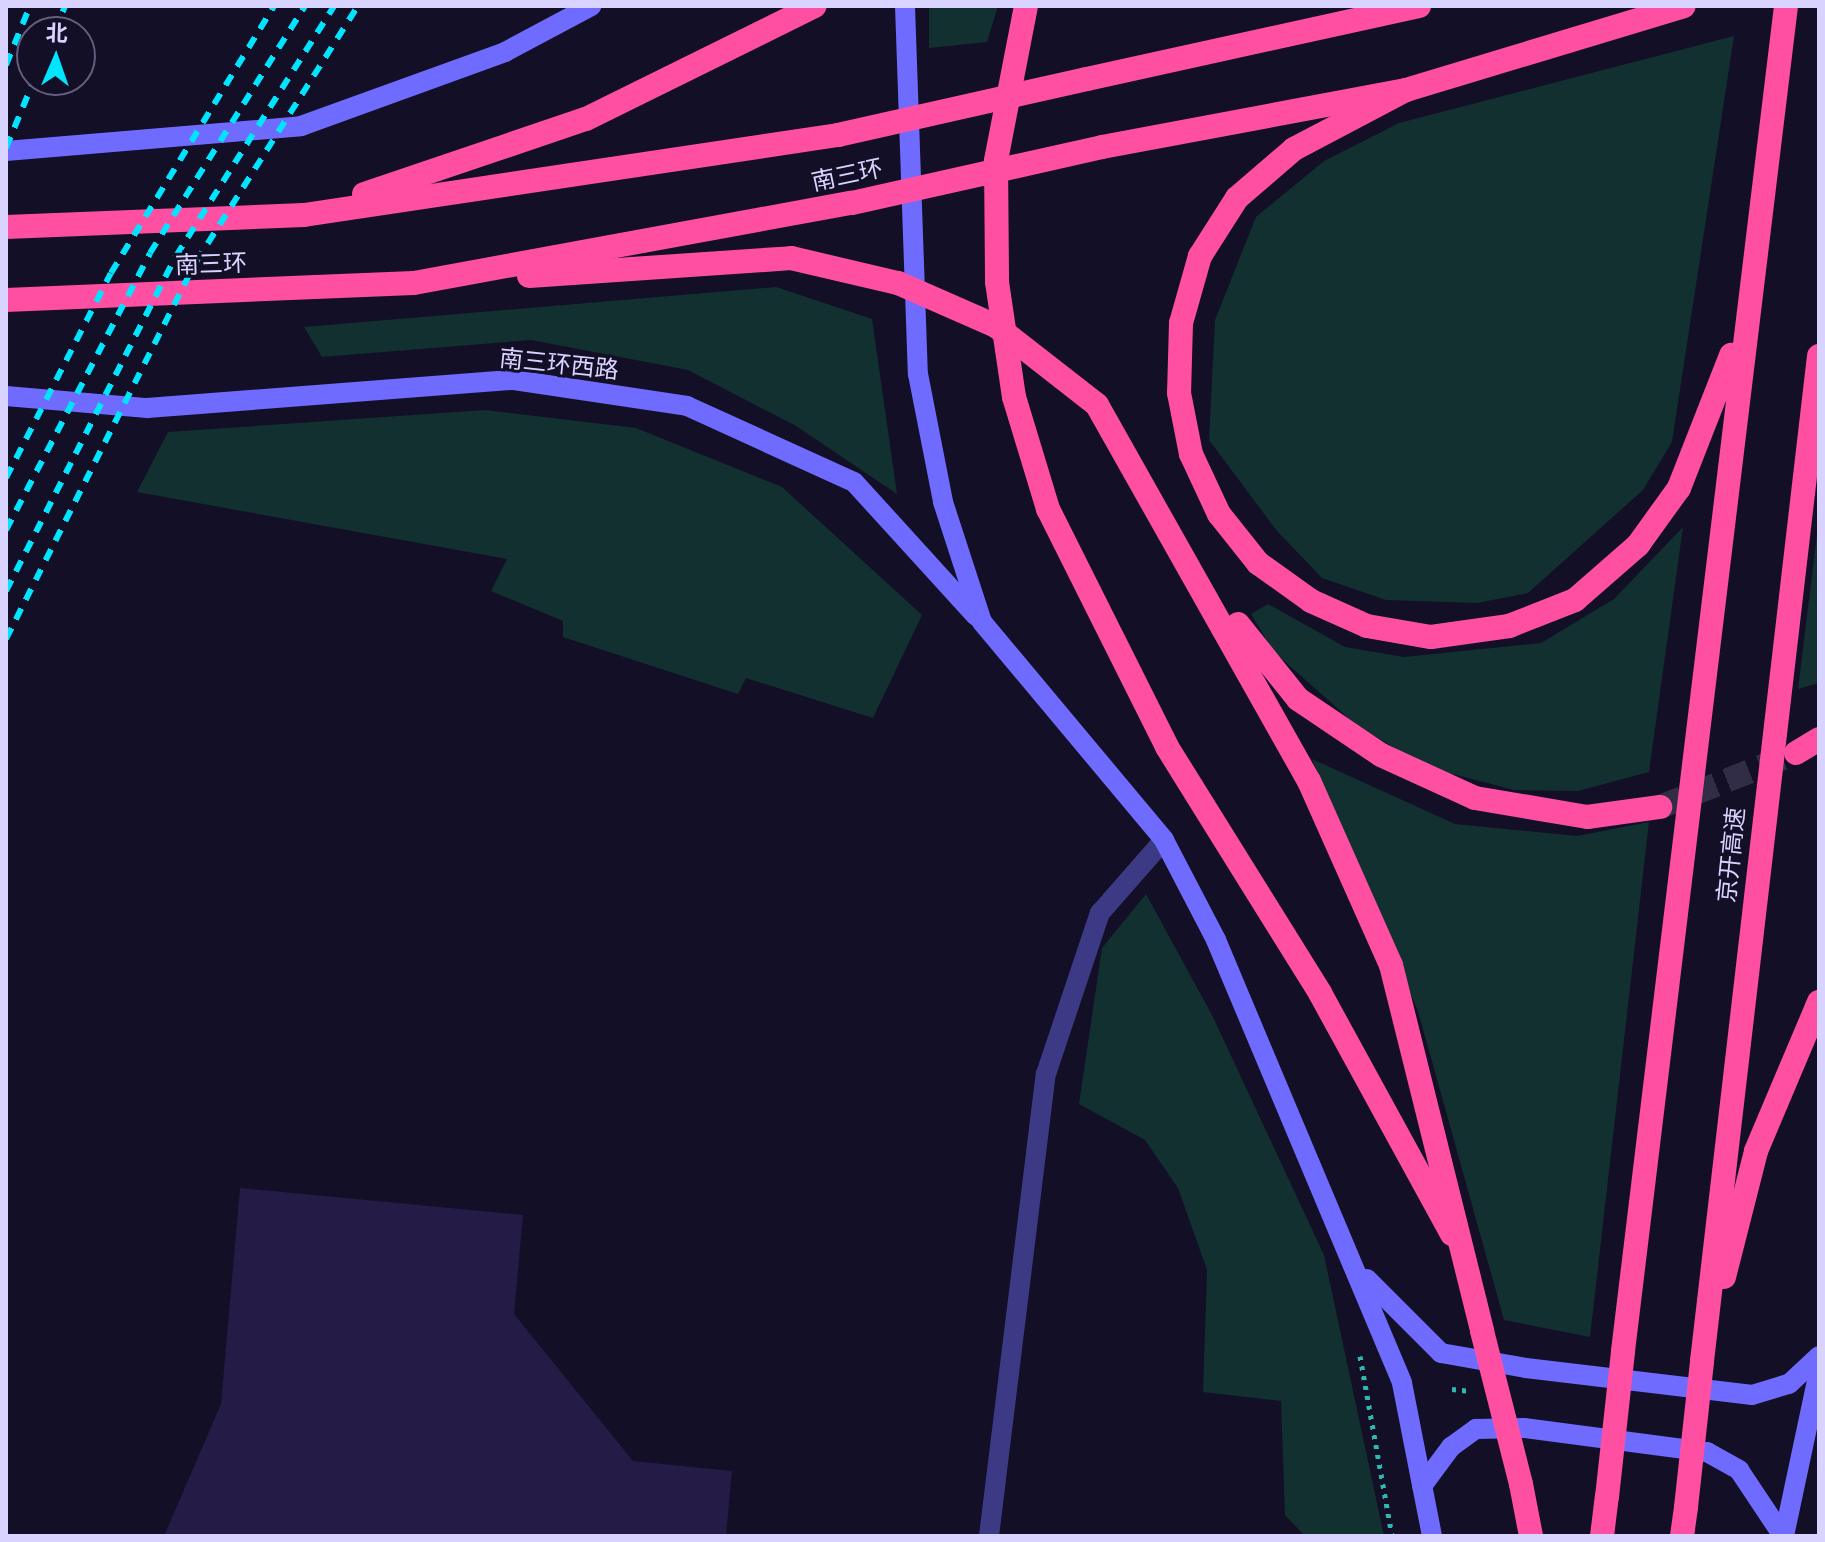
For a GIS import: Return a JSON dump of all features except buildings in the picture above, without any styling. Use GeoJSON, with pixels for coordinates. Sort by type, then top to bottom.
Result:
{"type":"FeatureCollection","features":[{"type":"Feature","properties":{"kind":"highway"},"geometry":{"type":"LineString","coordinates":[[304,215],[586,119],[815,6]]}},
{"type":"Feature","properties":{"kind":"highway"},"geometry":{"type":"LineString","coordinates":[[1026,6],[996,161],[997,282],[1014,397],[1048,509],[1167,747],[1320,993],[1452,1234]]}},
{"type":"Feature","properties":{"kind":"highway","name":"南三环"},"geometry":{"type":"LineString","coordinates":[[6,227],[304,215],[838,135],[1419,6]]}},
{"type":"Feature","properties":{"kind":"highway","name":"南三环"},"geometry":{"type":"LineString","coordinates":[[6,300],[414,283],[852,203],[1102,147],[1406,90],[1684,6]]}},
{"type":"Feature","properties":{"kind":"highway"},"geometry":{"type":"LineString","coordinates":[[1406,90],[1294,149],[1237,198],[1200,256],[1181,323],[1179,393],[1191,454],[1219,514],[1258,563],[1311,601],[1367,626],[1431,637],[1509,626],[1575,600],[1638,545],[1679,488],[1745,319],[1786,6]]}},
{"type":"Feature","properties":{"kind":"highway"},"geometry":{"type":"LineString","coordinates":[[414,283],[791,258],[898,283],[996,326],[1097,405],[1199,576],[1309,781],[1391,965],[1452,1234],[1482,1331],[1531,1536]]}},
{"type":"Feature","properties":{"kind":"highway","name":"京开高速"},"geometry":{"type":"LineString","coordinates":[[1602,1536],[1745,319]]}},
{"type":"Feature","properties":{"kind":"highway","name":"京开高速"},"geometry":{"type":"LineString","coordinates":[[1702,1361],[1819,356]]}},
{"type":"Feature","properties":{"kind":"highway"},"geometry":{"type":"LineString","coordinates":[[1199,576],[1298,699],[1381,755],[1475,798],[1587,817],[1660,807]]}},
{"type":"Feature","properties":{"kind":"highway"},"geometry":{"type":"LineString","coordinates":[[1796,753],[1819,739]]}},
{"type":"Feature","properties":{"kind":"highway"},"geometry":{"type":"LineString","coordinates":[[1682,1536],[1702,1361],[1756,1151],[1819,1002]]}},
{"type":"Feature","properties":{"kind":"street"},"geometry":{"type":"LineString","coordinates":[[6,151],[301,126],[505,52],[591,6]]}},
{"type":"Feature","properties":{"kind":"street"},"geometry":{"type":"LineString","coordinates":[[905,6],[918,374],[943,502],[982,622]]}},
{"type":"Feature","properties":{"kind":"street","name":"南三环西路"},"geometry":{"type":"LineString","coordinates":[[6,396],[147,408],[514,380],[687,406],[854,482],[982,622],[1164,840],[1216,940],[1402,1383],[1432,1536]]}},
{"type":"Feature","properties":{"kind":"street"},"geometry":{"type":"LineString","coordinates":[[1351,1261],[1405,1325],[1441,1353],[1752,1395],[1789,1384],[1819,1356]]}},
{"type":"Feature","properties":{"kind":"street"},"geometry":{"type":"LineString","coordinates":[[1784,1536],[1819,1372]]}},
{"type":"Feature","properties":{"kind":"street"},"geometry":{"type":"LineString","coordinates":[[1422,1486],[1451,1447],[1476,1429],[1707,1452],[1739,1470],[1784,1536]]}},
{"type":"Feature","properties":{"kind":"lane"},"geometry":{"type":"LineString","coordinates":[[989,1536],[1046,1074],[1100,913],[1164,840]]}},
{"type":"Feature","properties":{"kind":"path"},"geometry":{"type":"LineString","coordinates":[[1354,1342],[1392,1536]]}},
{"type":"Feature","properties":{"kind":"green space"},"geometry":{"type":"Polygon","coordinates":[[[929,6],[998,6],[987,42],[929,48],[929,6]]]}},
{"type":"Feature","properties":{"kind":"green space"},"geometry":{"type":"Polygon","coordinates":[[[1734,36],[1672,442],[1643,490],[1528,593],[1477,603],[1386,600],[1322,578],[1277,531],[1209,440],[1215,320],[1256,217],[1324,161],[1399,123],[1734,36]]]}},
{"type":"Feature","properties":{"kind":"green space"},"geometry":{"type":"Polygon","coordinates":[[[776,287],[872,319],[897,494],[796,426],[688,370],[531,340],[322,357],[304,327],[776,287]]]}},
{"type":"Feature","properties":{"kind":"green space"},"geometry":{"type":"Polygon","coordinates":[[[485,410],[636,428],[782,487],[922,615],[873,718],[746,678],[738,694],[563,637],[563,621],[491,591],[507,559],[137,492],[168,432],[485,410]]]}},
{"type":"Feature","properties":{"kind":"green space"},"geometry":{"type":"Polygon","coordinates":[[[1819,518],[1819,683],[1798,689],[1819,518]]]}},
{"type":"Feature","properties":{"kind":"green space"},"geometry":{"type":"Polygon","coordinates":[[[1683,527],[1649,772],[1578,791],[1514,790],[1426,767],[1355,724],[1273,651],[1251,614],[1268,604],[1345,647],[1404,657],[1541,643],[1614,599],[1683,527]]]}},
{"type":"Feature","properties":{"kind":"green space"},"geometry":{"type":"Polygon","coordinates":[[[1312,759],[1455,824],[1577,836],[1649,822],[1590,1337],[1504,1320],[1418,1011],[1312,759]]]}},
{"type":"Feature","properties":{"kind":"green space"},"geometry":{"type":"Polygon","coordinates":[[[1146,894],[1213,1017],[1324,1255],[1384,1536],[1305,1536],[1285,1515],[1281,1401],[1203,1392],[1207,1270],[1178,1188],[1145,1140],[1079,1104],[1102,948],[1146,894]]]}},
{"type":"Feature","properties":{"kind":"tunnel"},"geometry":{"type":"LineString","coordinates":[[1660,807],[1788,756]]}},
{"type":"Feature","properties":{"kind":"railway"},"geometry":{"type":"LineString","coordinates":[[6,65],[30,6]]}},
{"type":"Feature","properties":{"kind":"railway"},"geometry":{"type":"LineString","coordinates":[[61,16],[65,6]]}},
{"type":"Feature","properties":{"kind":"railway"},"geometry":{"type":"LineString","coordinates":[[6,478],[111,273],[274,6]]}},
{"type":"Feature","properties":{"kind":"railway"},"geometry":{"type":"LineString","coordinates":[[6,530],[150,253],[305,6]]}},
{"type":"Feature","properties":{"kind":"railway"},"geometry":{"type":"LineString","coordinates":[[6,591],[176,256],[334,6]]}},
{"type":"Feature","properties":{"kind":"railway"},"geometry":{"type":"LineString","coordinates":[[6,639],[196,262],[358,6]]}},
{"type":"Feature","properties":{"kind":"railway"},"geometry":{"type":"LineString","coordinates":[[6,148],[27,96]]}}]}
